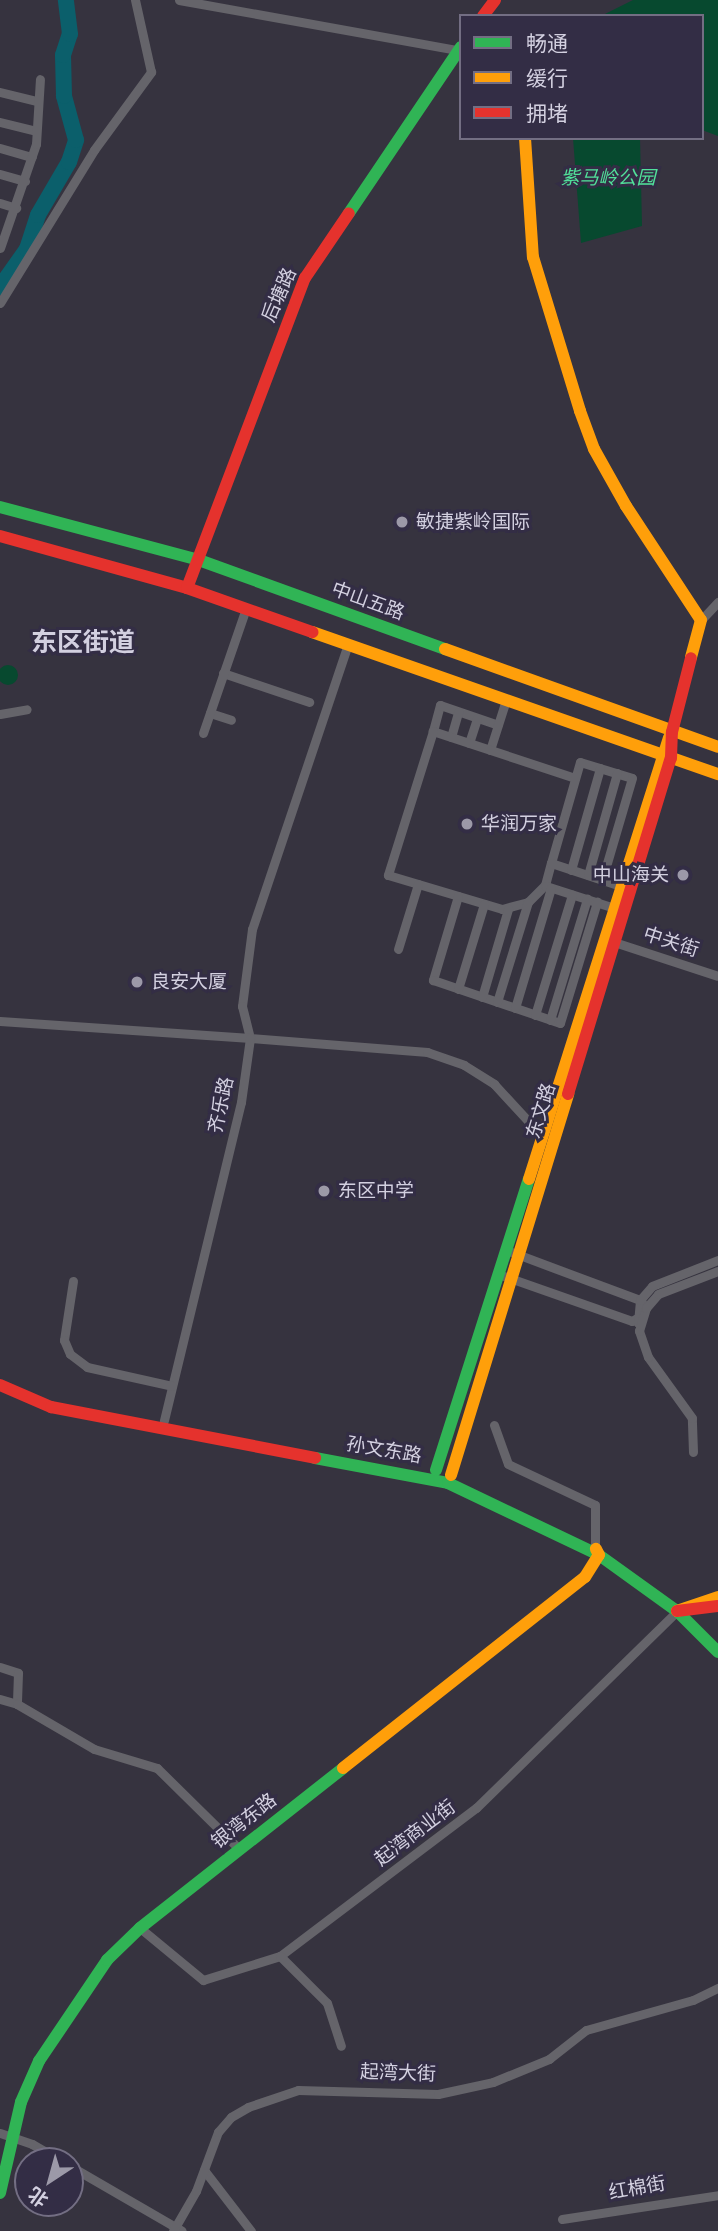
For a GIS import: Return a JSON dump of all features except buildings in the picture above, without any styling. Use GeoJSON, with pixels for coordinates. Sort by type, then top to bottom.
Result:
{"type":"FeatureCollection","features":[{"type":"Feature","properties":{"kind":"street"},"geometry":{"type":"LineString","coordinates":[[0,303],[94,150],[151,72],[135,0]]}},
{"type":"Feature","properties":{"kind":"street"},"geometry":{"type":"LineString","coordinates":[[178,0],[459,49]]}},
{"type":"Feature","properties":{"kind":"street","name":"后塘路"},"geometry":{"type":"LineString","coordinates":[[187,588],[305,278],[459,50]]}},
{"type":"Feature","properties":{"kind":"street"},"geometry":{"type":"LineString","coordinates":[[0,248],[32,157],[40,79]]}},
{"type":"Feature","properties":{"kind":"street"},"geometry":{"type":"LineString","coordinates":[[0,92],[36,101]]}},
{"type":"Feature","properties":{"kind":"street"},"geometry":{"type":"LineString","coordinates":[[0,122],[36,131]]}},
{"type":"Feature","properties":{"kind":"street"},"geometry":{"type":"LineString","coordinates":[[525,140],[533,257],[580,411],[626,506],[701,620]]}},
{"type":"Feature","properties":{"kind":"street"},"geometry":{"type":"LineString","coordinates":[[0,148],[32,157]]}},
{"type":"Feature","properties":{"kind":"street"},"geometry":{"type":"LineString","coordinates":[[0,174],[25,181]]}},
{"type":"Feature","properties":{"kind":"street"},"geometry":{"type":"LineString","coordinates":[[0,203],[16,208]]}},
{"type":"Feature","properties":{"kind":"street","name":"中山五路"},"geometry":{"type":"LineString","coordinates":[[0,507],[196,559],[718,747]]}},
{"type":"Feature","properties":{"kind":"street"},"geometry":{"type":"LineString","coordinates":[[0,536],[187,588],[718,774]]}},
{"type":"Feature","properties":{"kind":"street"},"geometry":{"type":"LineString","coordinates":[[666,756],[701,620],[718,603]]}},
{"type":"Feature","properties":{"kind":"street"},"geometry":{"type":"LineString","coordinates":[[203,733],[246,608]]}},
{"type":"Feature","properties":{"kind":"street"},"geometry":{"type":"LineString","coordinates":[[250,1038],[242,1006],[252,929],[348,644]]}},
{"type":"Feature","properties":{"kind":"street"},"geometry":{"type":"LineString","coordinates":[[223,673],[309,702]]}},
{"type":"Feature","properties":{"kind":"street"},"geometry":{"type":"LineString","coordinates":[[490,750],[506,700]]}},
{"type":"Feature","properties":{"kind":"street"},"geometry":{"type":"LineString","coordinates":[[498,725],[440,705],[388,875],[508,909],[528,902],[548,886]]}},
{"type":"Feature","properties":{"kind":"street"},"geometry":{"type":"LineString","coordinates":[[0,714],[27,709]]}},
{"type":"Feature","properties":{"kind":"street"},"geometry":{"type":"LineString","coordinates":[[450,737],[458,712]]}},
{"type":"Feature","properties":{"kind":"street"},"geometry":{"type":"LineString","coordinates":[[210,713],[231,720]]}},
{"type":"Feature","properties":{"kind":"street"},"geometry":{"type":"LineString","coordinates":[[469,743],[477,718]]}},
{"type":"Feature","properties":{"kind":"street"},"geometry":{"type":"LineString","coordinates":[[433,731],[575,778]]}},
{"type":"Feature","properties":{"kind":"street","name":"东文路"},"geometry":{"type":"LineString","coordinates":[[512,1252],[542,1136],[621,886],[666,756]]}},
{"type":"Feature","properties":{"kind":"street","name":"东文路"},"geometry":{"type":"LineString","coordinates":[[436,1470],[504,1276],[614,942],[666,756]]}},
{"type":"Feature","properties":{"kind":"street"},"geometry":{"type":"LineString","coordinates":[[515,1008],[548,886],[551,863],[580,762],[632,778],[602,880]]}},
{"type":"Feature","properties":{"kind":"street"},"geometry":{"type":"LineString","coordinates":[[572,870],[600,768]]}},
{"type":"Feature","properties":{"kind":"street"},"geometry":{"type":"LineString","coordinates":[[588,875],[617,773]]}},
{"type":"Feature","properties":{"kind":"street"},"geometry":{"type":"LineString","coordinates":[[551,863],[621,886]]}},
{"type":"Feature","properties":{"kind":"street"},"geometry":{"type":"LineString","coordinates":[[398,949],[418,884]]}},
{"type":"Feature","properties":{"kind":"street"},"geometry":{"type":"LineString","coordinates":[[548,886],[614,908]]}},
{"type":"Feature","properties":{"kind":"street"},"geometry":{"type":"LineString","coordinates":[[535,1015],[572,895]]}},
{"type":"Feature","properties":{"kind":"street"},"geometry":{"type":"LineString","coordinates":[[458,896],[433,981],[550,1020],[592,901]]}},
{"type":"Feature","properties":{"kind":"street"},"geometry":{"type":"LineString","coordinates":[[497,1002],[528,902]]}},
{"type":"Feature","properties":{"kind":"street"},"geometry":{"type":"LineString","coordinates":[[458,989],[484,904]]}},
{"type":"Feature","properties":{"kind":"street"},"geometry":{"type":"LineString","coordinates":[[482,997],[508,909]]}},
{"type":"Feature","properties":{"kind":"street","name":"中关街"},"geometry":{"type":"LineString","coordinates":[[614,942],[718,976]]}},
{"type":"Feature","properties":{"kind":"street"},"geometry":{"type":"LineString","coordinates":[[0,1021],[427,1052],[464,1065],[494,1084],[542,1136]]}},
{"type":"Feature","properties":{"kind":"street","name":"齐乐路"},"geometry":{"type":"LineString","coordinates":[[164,1421],[241,1102],[250,1038]]}},
{"type":"Feature","properties":{"kind":"street"},"geometry":{"type":"LineString","coordinates":[[512,1252],[640,1300]]}},
{"type":"Feature","properties":{"kind":"street"},"geometry":{"type":"LineString","coordinates":[[640,1300],[652,1286],[718,1260]]}},
{"type":"Feature","properties":{"kind":"street"},"geometry":{"type":"LineString","coordinates":[[693,1452],[692,1418],[648,1357],[639,1331],[643,1314],[658,1294],[718,1271]]}},
{"type":"Feature","properties":{"kind":"street"},"geometry":{"type":"LineString","coordinates":[[504,1276],[643,1314]]}},
{"type":"Feature","properties":{"kind":"street","name":"东文路"},"geometry":{"type":"LineString","coordinates":[[451,1475],[504,1276]]}},
{"type":"Feature","properties":{"kind":"street"},"geometry":{"type":"LineString","coordinates":[[73,1281],[64,1340],[70,1354],[88,1367],[173,1387]]}},
{"type":"Feature","properties":{"kind":"street"},"geometry":{"type":"LineString","coordinates":[[640,1300],[643,1314]]}},
{"type":"Feature","properties":{"kind":"street"},"geometry":{"type":"LineString","coordinates":[[640,1300],[643,1314]]}},
{"type":"Feature","properties":{"kind":"street","name":"孙文东路"},"geometry":{"type":"LineString","coordinates":[[0,1376],[54,1398],[451,1475],[597,1551],[684,1609],[718,1640]]}},
{"type":"Feature","properties":{"kind":"street","name":"孙文东路"},"geometry":{"type":"LineString","coordinates":[[0,1385],[51,1407],[434,1478],[597,1551]]}},
{"type":"Feature","properties":{"kind":"street"},"geometry":{"type":"LineString","coordinates":[[494,1425],[508,1464],[596,1505],[597,1551]]}},
{"type":"Feature","properties":{"kind":"street","name":"银湾东路"},"geometry":{"type":"LineString","coordinates":[[0,2193],[6,2136],[21,2102],[58,2027],[107,1960],[139,1928],[585,1577],[597,1551]]}},
{"type":"Feature","properties":{"kind":"street"},"geometry":{"type":"LineString","coordinates":[[684,1609],[718,1597]]}},
{"type":"Feature","properties":{"kind":"street"},"geometry":{"type":"LineString","coordinates":[[684,1609],[718,1606]]}},
{"type":"Feature","properties":{"kind":"street","name":"孙文东路"},"geometry":{"type":"LineString","coordinates":[[684,1609],[718,1652]]}},
{"type":"Feature","properties":{"kind":"street","name":"起湾商业街"},"geometry":{"type":"LineString","coordinates":[[139,1928],[203,1980],[280,1956],[476,1808],[684,1609]]}},
{"type":"Feature","properties":{"kind":"street"},"geometry":{"type":"LineString","coordinates":[[0,1667],[18,1673],[17,1704]]}},
{"type":"Feature","properties":{"kind":"street"},"geometry":{"type":"LineString","coordinates":[[0,1699],[17,1704],[94,1749],[156,1768],[239,1849]]}},
{"type":"Feature","properties":{"kind":"street"},"geometry":{"type":"LineString","coordinates":[[280,1956],[327,2003],[341,2046]]}},
{"type":"Feature","properties":{"kind":"street","name":"起湾大街"},"geometry":{"type":"LineString","coordinates":[[177,2230],[218,2133],[231,2117],[248,2107],[298,2090],[438,2094],[492,2082],[549,2059],[586,2030],[693,2000],[718,1987]]}},
{"type":"Feature","properties":{"kind":"street"},"geometry":{"type":"LineString","coordinates":[[6,2136],[37,2147]]}},
{"type":"Feature","properties":{"kind":"street"},"geometry":{"type":"LineString","coordinates":[[204,2170],[251,2231]]}},
{"type":"Feature","properties":{"kind":"street"},"geometry":{"type":"LineString","coordinates":[[84,2174],[177,2230]]}},
{"type":"Feature","properties":{"kind":"street","name":"红棉街"},"geometry":{"type":"LineString","coordinates":[[562,2219],[718,2195]]}},
{"type":"Feature","properties":{"kind":"green space"},"geometry":{"type":"Polygon","coordinates":[[[633,0],[718,0],[718,136],[704,131],[704,14],[605,14],[633,0]]]}},
{"type":"Feature","properties":{"kind":"green space","name":"紫马岭公园"},"geometry":{"type":"Polygon","coordinates":[[[573,140],[640,140],[642,226],[581,243],[573,140]]]}},
{"type":"Feature","properties":{"kind":"green space"},"geometry":{"type":"Polygon","coordinates":[[[4,666],[12,666],[17,671],[17,679],[12,684],[4,684],[-1,679],[-1,671],[4,666]]]}},
{"type":"Feature","properties":{"kind":"waterway"},"geometry":{"type":"LineString","coordinates":[[0,287],[27,249],[38,215],[69,162],[76,140],[64,96],[63,55],[70,34],[66,0]]}},
{"type":"Feature","properties":{"kind":"traffic: fast"},"geometry":{"type":"LineString","coordinates":[[349,213],[459,50]]}},
{"type":"Feature","properties":{"kind":"traffic: fast"},"geometry":{"type":"LineString","coordinates":[[0,507],[196,559],[445,649]]}},
{"type":"Feature","properties":{"kind":"traffic: fast"},"geometry":{"type":"LineString","coordinates":[[436,1470],[529,1179]]}},
{"type":"Feature","properties":{"kind":"traffic: fast"},"geometry":{"type":"LineString","coordinates":[[315,1458],[448,1483],[599,1555],[677,1611],[718,1652]]}},
{"type":"Feature","properties":{"kind":"traffic: fast"},"geometry":{"type":"LineString","coordinates":[[0,2193],[21,2102],[39,2061],[107,1960],[140,1928],[343,1768]]}},
{"type":"Feature","properties":{"kind":"traffic: slow"},"geometry":{"type":"LineString","coordinates":[[525,140],[533,257],[580,411],[594,449],[626,506],[701,620],[691,658]]}},
{"type":"Feature","properties":{"kind":"traffic: slow"},"geometry":{"type":"LineString","coordinates":[[312,632],[718,774]]}},
{"type":"Feature","properties":{"kind":"traffic: slow"},"geometry":{"type":"LineString","coordinates":[[445,649],[718,747]]}},
{"type":"Feature","properties":{"kind":"traffic: slow"},"geometry":{"type":"LineString","coordinates":[[529,1179],[669,738]]}},
{"type":"Feature","properties":{"kind":"traffic: slow"},"geometry":{"type":"LineString","coordinates":[[451,1475],[568,1094]]}},
{"type":"Feature","properties":{"kind":"traffic: slow"},"geometry":{"type":"LineString","coordinates":[[343,1768],[585,1577],[599,1555],[596,1549]]}},
{"type":"Feature","properties":{"kind":"traffic: slow"},"geometry":{"type":"LineString","coordinates":[[677,1611],[718,1597]]}},
{"type":"Feature","properties":{"kind":"traffic: jam"},"geometry":{"type":"LineString","coordinates":[[484,14],[495,0]]}},
{"type":"Feature","properties":{"kind":"traffic: jam"},"geometry":{"type":"LineString","coordinates":[[187,588],[305,278],[349,213]]}},
{"type":"Feature","properties":{"kind":"traffic: jam"},"geometry":{"type":"LineString","coordinates":[[0,536],[187,588],[312,632]]}},
{"type":"Feature","properties":{"kind":"traffic: jam"},"geometry":{"type":"LineString","coordinates":[[568,1094],[671,758],[672,732],[691,658]]}},
{"type":"Feature","properties":{"kind":"traffic: jam"},"geometry":{"type":"LineString","coordinates":[[0,1385],[51,1407],[315,1458]]}},
{"type":"Feature","properties":{"kind":"traffic: jam"},"geometry":{"type":"LineString","coordinates":[[677,1611],[718,1606]]}},
{"type":"Feature","properties":{"kind":"place","name":"敏捷紫岭国际"},"geometry":{"type":"Point","coordinates":[402,522]}},
{"type":"Feature","properties":{"kind":"place","name":"华润万家"},"geometry":{"type":"Point","coordinates":[467,824]}},
{"type":"Feature","properties":{"kind":"place","name":"中山海关"},"geometry":{"type":"Point","coordinates":[683,875]}},
{"type":"Feature","properties":{"kind":"place","name":"良安大厦"},"geometry":{"type":"Point","coordinates":[137,982]}},
{"type":"Feature","properties":{"kind":"place","name":"东区中学"},"geometry":{"type":"Point","coordinates":[324,1191]}},
{"type":"Feature","properties":{"kind":"district","name":"东区街道"},"geometry":{"type":"Point","coordinates":[83,643]}}]}
